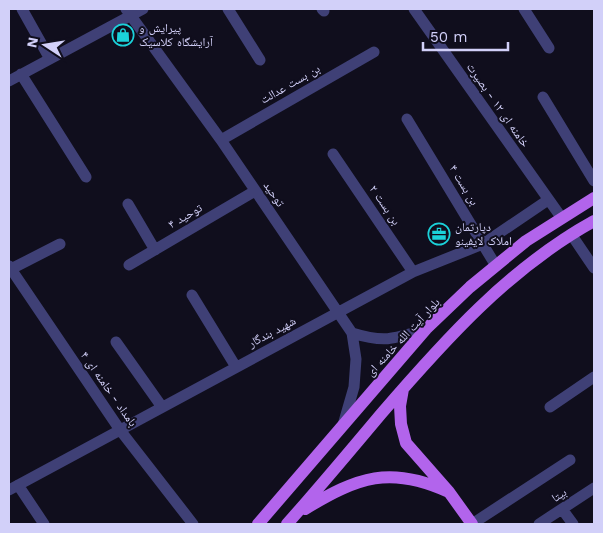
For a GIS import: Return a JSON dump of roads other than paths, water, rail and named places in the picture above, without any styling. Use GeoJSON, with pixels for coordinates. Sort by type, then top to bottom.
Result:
{"type":"FeatureCollection","features":[{"type":"Feature","properties":{"kind":"main road","name":"بلوار آیت الله خامنه ای"},"geometry":{"type":"LineString","coordinates":[[258,524],[426,329],[470,287],[526,241],[594,198]]}},
{"type":"Feature","properties":{"kind":"main road"},"geometry":{"type":"LineString","coordinates":[[287,524],[403,389],[479,307],[514,276],[572,234],[594,221]]}},
{"type":"Feature","properties":{"kind":"main road"},"geometry":{"type":"LineString","coordinates":[[403,389],[400,406],[401,424],[406,443],[449,492],[472,524]]}},
{"type":"Feature","properties":{"kind":"main road"},"geometry":{"type":"LineString","coordinates":[[296,514],[332,492],[370,478],[416,479],[449,492]]}},
{"type":"Feature","properties":{"kind":"street"},"geometry":{"type":"LineString","coordinates":[[22,9],[50,59]]}},
{"type":"Feature","properties":{"kind":"street"},"geometry":{"type":"LineString","coordinates":[[9,81],[129,12],[144,9]]}},
{"type":"Feature","properties":{"kind":"street"},"geometry":{"type":"LineString","coordinates":[[228,9],[260,60]]}},
{"type":"Feature","properties":{"kind":"street","name":"خامنه ای ۱۲ - بصیرت"},"geometry":{"type":"LineString","coordinates":[[414,9],[548,200],[562,217]]}},
{"type":"Feature","properties":{"kind":"street"},"geometry":{"type":"LineString","coordinates":[[524,9],[549,48]]}},
{"type":"Feature","properties":{"kind":"street","name":"توحید"},"geometry":{"type":"LineString","coordinates":[[129,12],[221,140],[352,333]]}},
{"type":"Feature","properties":{"kind":"street","name":"بن بست عدالت"},"geometry":{"type":"LineString","coordinates":[[221,140],[374,52]]}},
{"type":"Feature","properties":{"kind":"street"},"geometry":{"type":"LineString","coordinates":[[20,74],[86,177]]}},
{"type":"Feature","properties":{"kind":"street"},"geometry":{"type":"LineString","coordinates":[[543,97],[594,181]]}},
{"type":"Feature","properties":{"kind":"street","name":"بن بست ۴"},"geometry":{"type":"LineString","coordinates":[[407,119],[496,266]]}},
{"type":"Feature","properties":{"kind":"street","name":"بن بست ۲"},"geometry":{"type":"LineString","coordinates":[[333,154],[413,272]]}},
{"type":"Feature","properties":{"kind":"street","name":"توحید ۴"},"geometry":{"type":"LineString","coordinates":[[129,265],[255,191]]}},
{"type":"Feature","properties":{"kind":"street","name":"شهید بندگار"},"geometry":{"type":"LineString","coordinates":[[13,487],[413,272],[484,244],[548,200]]}},
{"type":"Feature","properties":{"kind":"street"},"geometry":{"type":"LineString","coordinates":[[128,204],[155,250]]}},
{"type":"Feature","properties":{"kind":"street"},"geometry":{"type":"LineString","coordinates":[[572,234],[594,268]]}},
{"type":"Feature","properties":{"kind":"street"},"geometry":{"type":"LineString","coordinates":[[9,269],[60,244]]}},
{"type":"Feature","properties":{"kind":"street","name":"بامداد - خامنه ای ۴"},"geometry":{"type":"LineString","coordinates":[[9,269],[120,430],[192,524]]}},
{"type":"Feature","properties":{"kind":"street"},"geometry":{"type":"LineString","coordinates":[[192,295],[236,367]]}},
{"type":"Feature","properties":{"kind":"street"},"geometry":{"type":"LineString","coordinates":[[343,425],[354,387],[356,359],[352,333],[371,339],[392,339],[426,329]]}},
{"type":"Feature","properties":{"kind":"street"},"geometry":{"type":"LineString","coordinates":[[116,342],[162,407]]}},
{"type":"Feature","properties":{"kind":"street"},"geometry":{"type":"LineString","coordinates":[[550,407],[594,377]]}},
{"type":"Feature","properties":{"kind":"street"},"geometry":{"type":"LineString","coordinates":[[472,524],[570,460]]}},
{"type":"Feature","properties":{"kind":"street"},"geometry":{"type":"LineString","coordinates":[[13,487],[44,524]]}},
{"type":"Feature","properties":{"kind":"street","name":"بیتا"},"geometry":{"type":"LineString","coordinates":[[539,524],[594,488]]}},
{"type":"Feature","properties":{"kind":"street"},"geometry":{"type":"LineString","coordinates":[[562,509],[572,524]]}},
{"type":"Feature","properties":{"kind":"place","name":"پیرایش و آرایشگاه کلاسیک"},"geometry":{"type":"Point","coordinates":[123,35]}},
{"type":"Feature","properties":{"kind":"place","name":"دپارتمان املاک لایفینو"},"geometry":{"type":"Point","coordinates":[439,234]}}]}
